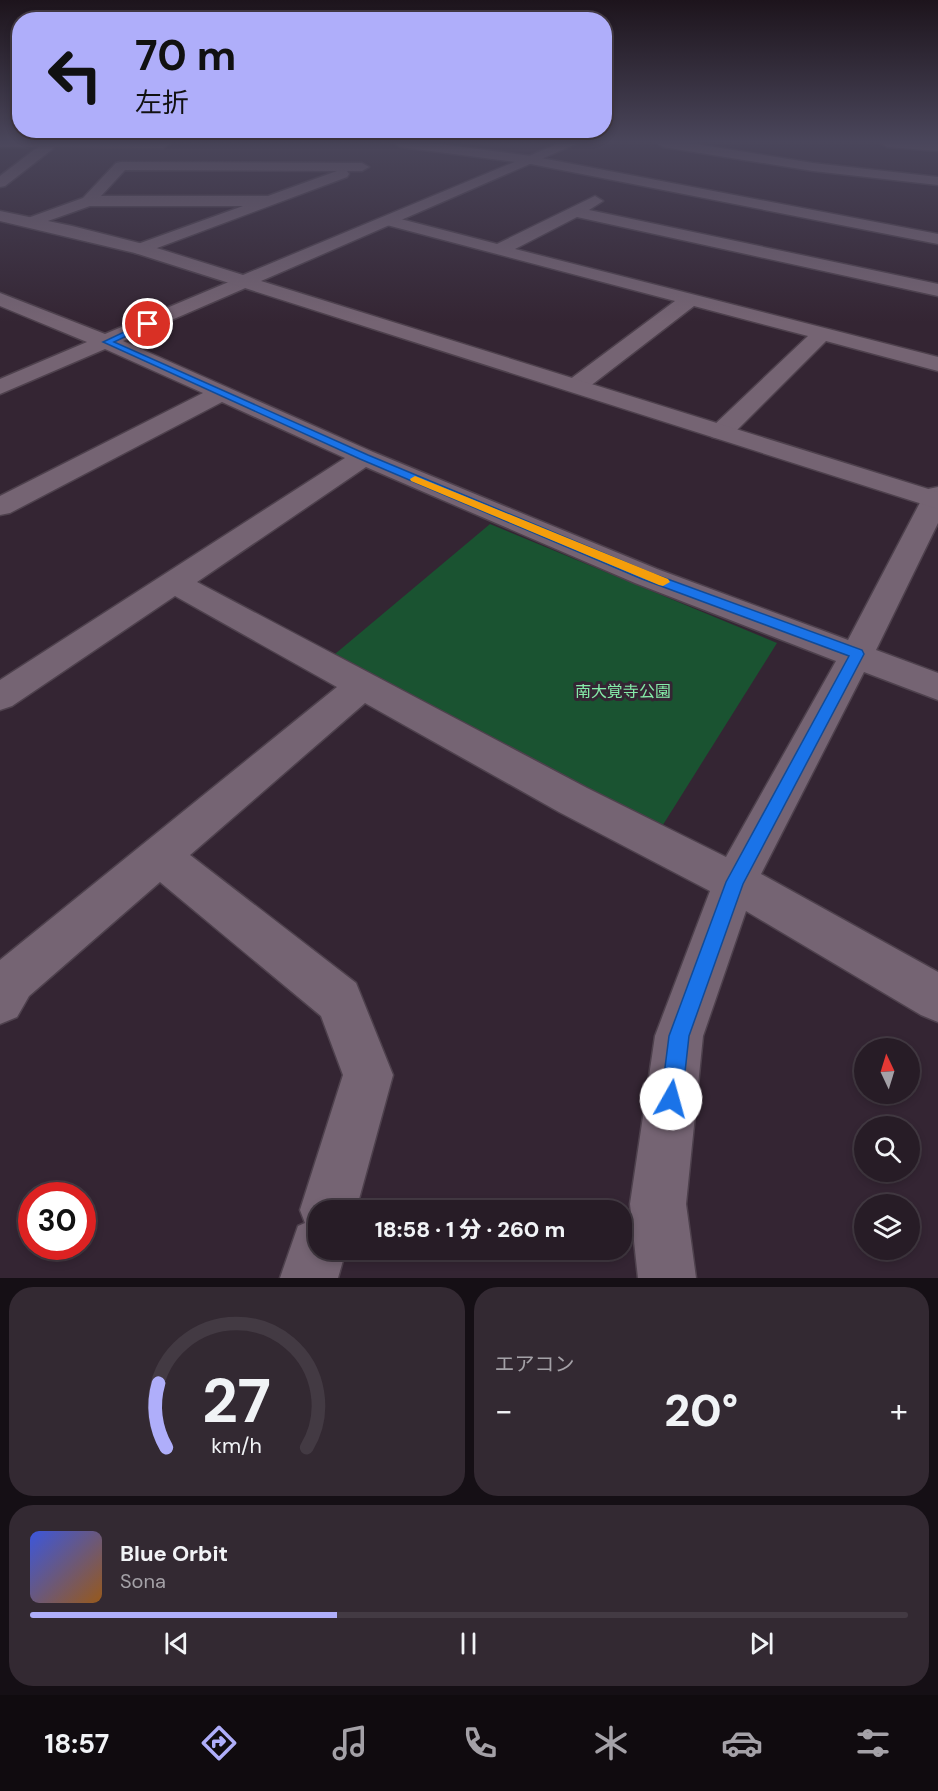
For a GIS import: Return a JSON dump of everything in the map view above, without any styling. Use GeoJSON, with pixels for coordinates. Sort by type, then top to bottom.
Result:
{"type":"FeatureCollection","features":[{"type":"Feature","properties":{"kind":"street"},"geometry":{"type":"LineString","coordinates":[[31,222],[84,203]]}},
{"type":"Feature","properties":{"kind":"street"},"geometry":{"type":"LineString","coordinates":[[141,249],[266,203]]}},
{"type":"Feature","properties":{"kind":"street"},"geometry":{"type":"LineString","coordinates":[[0,387],[432,203]]}},
{"type":"Feature","properties":{"kind":"street"},"geometry":{"type":"LineString","coordinates":[[499,250],[593,203]]}},
{"type":"Feature","properties":{"kind":"street"},"geometry":{"type":"LineString","coordinates":[[745,203],[938,239]]}},
{"type":"Feature","properties":{"kind":"street"},"geometry":{"type":"LineString","coordinates":[[577,212],[938,290]]}},
{"type":"Feature","properties":{"kind":"street"},"geometry":{"type":"LineString","coordinates":[[0,216],[141,249],[937,499],[735,882],[679,1036],[658,1204],[667,1278]]}},
{"type":"Feature","properties":{"kind":"street"},"geometry":{"type":"LineString","coordinates":[[389,221],[938,364]]}},
{"type":"Feature","properties":{"kind":"street"},"geometry":{"type":"LineString","coordinates":[[577,385],[691,299]]}},
{"type":"Feature","properties":{"kind":"street"},"geometry":{"type":"LineString","coordinates":[[1,300],[107,342],[364,457],[646,576],[857,654],[938,687]]}},
{"type":"Feature","properties":{"kind":"street"},"geometry":{"type":"LineString","coordinates":[[721,432],[822,334]]}},
{"type":"Feature","properties":{"kind":"street"},"geometry":{"type":"LineString","coordinates":[[0,507],[221,393]]}},
{"type":"Feature","properties":{"kind":"street"},"geometry":{"type":"LineString","coordinates":[[0,697],[364,457]]}},
{"type":"Feature","properties":{"kind":"street"},"geometry":{"type":"LineString","coordinates":[[175,583],[573,800],[735,882],[938,998]]}},
{"type":"Feature","properties":{"kind":"street"},"geometry":{"type":"LineString","coordinates":[[0,1000],[12,980],[363,685]]}},
{"type":"Feature","properties":{"kind":"street"},"geometry":{"type":"LineString","coordinates":[[161,857],[339,999],[368,1075],[331,1200]]}},
{"type":"Feature","properties":{"kind":"street"},"geometry":{"type":"LineString","coordinates":[[309,1278],[314,1260]]}},
{"type":"Feature","properties":{"kind":"green space","name":"南大覚寺公園"},"geometry":{"type":"Polygon","coordinates":[[[490,524],[777,643],[661,828],[335,654],[490,524]]]}},
{"type":"Feature","properties":{"kind":"slow traffic"},"geometry":{"type":"LineString","coordinates":[[415,479],[663,582]]}},
{"type":"Feature","properties":{"kind":"route"},"geometry":{"type":"LineString","coordinates":[[148,324],[107,342],[364,457],[646,576],[857,654],[735,882],[679,1036],[671,1099]]}}]}
